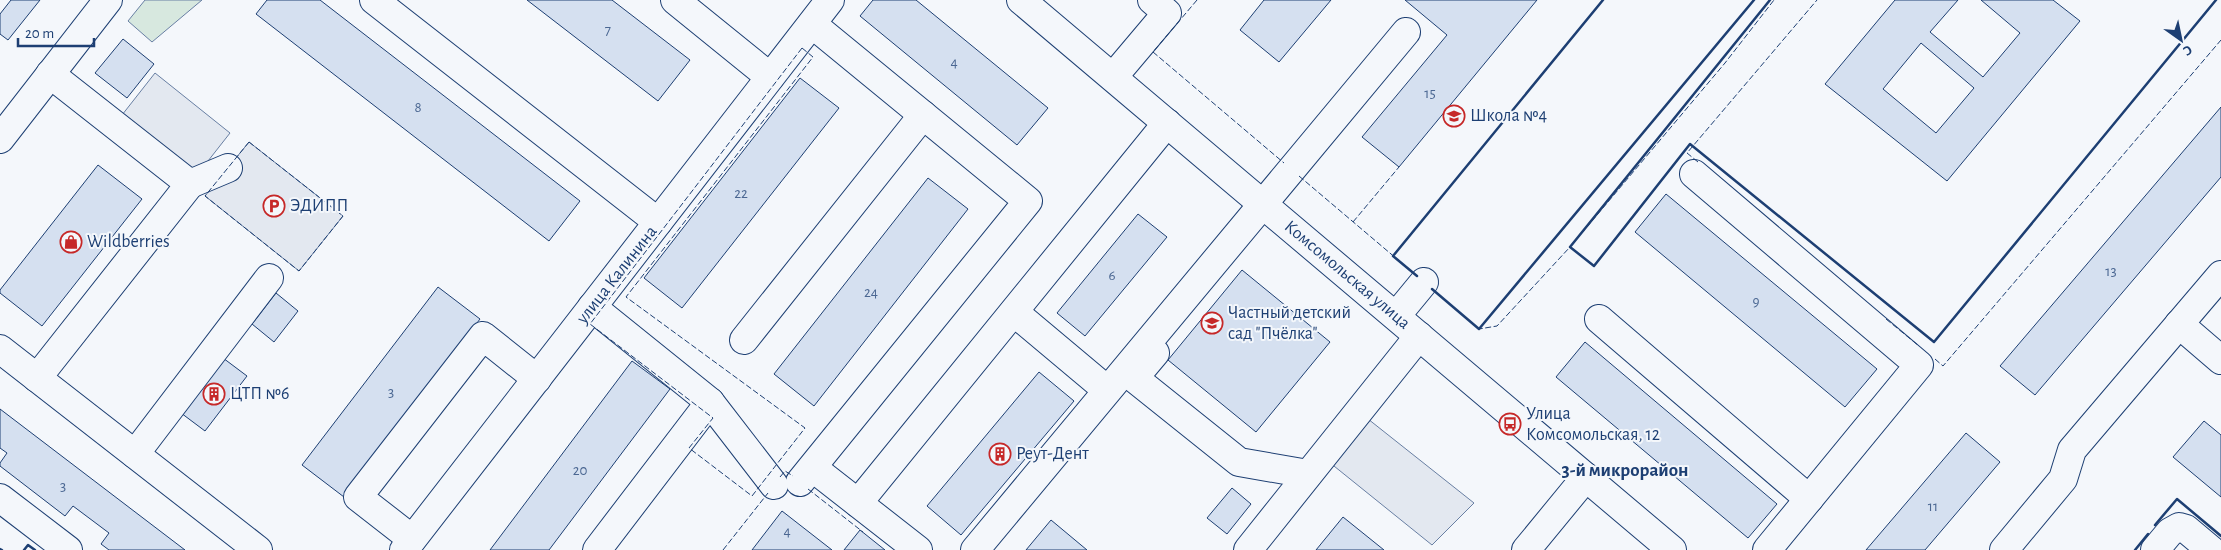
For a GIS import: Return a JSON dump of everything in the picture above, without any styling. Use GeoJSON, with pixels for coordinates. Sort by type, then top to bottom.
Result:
{"type":"FeatureCollection","features":[{"type":"Feature","properties":{"kind":"street"},"geometry":{"type":"LineString","coordinates":[[0,139],[108,0]]}},
{"type":"Feature","properties":{"kind":"street"},"geometry":{"type":"LineString","coordinates":[[374,0],[658,222]]}},
{"type":"Feature","properties":{"kind":"street"},"geometry":{"type":"LineString","coordinates":[[675,0],[770,77]]}},
{"type":"Feature","properties":{"kind":"street","name":"улица Калинина"},"geometry":{"type":"LineString","coordinates":[[408,545],[830,0]]}},
{"type":"Feature","properties":{"kind":"street","name":"Комсомольская улица"},"geometry":{"type":"LineString","coordinates":[[1021,0],[1672,550]]}},
{"type":"Feature","properties":{"kind":"street"},"geometry":{"type":"LineString","coordinates":[[1113,77],[1167,13],[1152,0]]}},
{"type":"Feature","properties":{"kind":"street"},"geometry":{"type":"LineString","coordinates":[[796,478],[1028,201],[812,24]]}},
{"type":"Feature","properties":{"kind":"street"},"geometry":{"type":"LineString","coordinates":[[1308,474],[1239,462],[1134,378],[1406,32]]}},
{"type":"Feature","properties":{"kind":"street"},"geometry":{"type":"LineString","coordinates":[[50,74],[190,184]]}},
{"type":"Feature","properties":{"kind":"street"},"geometry":{"type":"LineString","coordinates":[[744,340],[924,115]]}},
{"type":"Feature","properties":{"kind":"street"},"geometry":{"type":"LineString","coordinates":[[858,502],[1167,123]]}},
{"type":"Feature","properties":{"kind":"street"},"geometry":{"type":"LineString","coordinates":[[37,378],[190,184],[228,168]]}},
{"type":"Feature","properties":{"kind":"street"},"geometry":{"type":"LineString","coordinates":[[1694,174],[1923,359],[1767,550]]}},
{"type":"Feature","properties":{"kind":"street"},"geometry":{"type":"LineString","coordinates":[[976,550],[1108,390],[1267,208]]}},
{"type":"Feature","properties":{"kind":"street"},"geometry":{"type":"LineString","coordinates":[[2004,550],[2063,480],[2072,450],[2221,275]]}},
{"type":"Feature","properties":{"kind":"street"},"geometry":{"type":"LineString","coordinates":[[135,454],[269,278]]}},
{"type":"Feature","properties":{"kind":"street"},"geometry":{"type":"LineString","coordinates":[[1396,316],[1424,282]]}},
{"type":"Feature","properties":{"kind":"street"},"geometry":{"type":"LineString","coordinates":[[592,308],[710,402],[796,478],[858,502],[918,550]]}},
{"type":"Feature","properties":{"kind":"street"},"geometry":{"type":"LineString","coordinates":[[1014,312],[1108,390]]}},
{"type":"Feature","properties":{"kind":"street"},"geometry":{"type":"LineString","coordinates":[[1599,319],[1809,499]]}},
{"type":"Feature","properties":{"kind":"street"},"geometry":{"type":"LineString","coordinates":[[2179,324],[2221,360]]}},
{"type":"Feature","properties":{"kind":"street"},"geometry":{"type":"LineString","coordinates":[[408,545],[358,497],[483,336],[537,379]]}},
{"type":"Feature","properties":{"kind":"street"},"geometry":{"type":"LineString","coordinates":[[1248,550],[1419,336]]}},
{"type":"Feature","properties":{"kind":"street"},"geometry":{"type":"LineString","coordinates":[[0,349],[258,550]]}},
{"type":"Feature","properties":{"kind":"street"},"geometry":{"type":"LineString","coordinates":[[597,550],[710,402]]}},
{"type":"Feature","properties":{"kind":"street"},"geometry":{"type":"LineString","coordinates":[[1526,550],[1586,477]]}},
{"type":"Feature","properties":{"kind":"street"},"geometry":{"type":"LineString","coordinates":[[0,498],[68,550]]}},
{"type":"Feature","properties":{"kind":"street"},"geometry":{"type":"LineString","coordinates":[[2155,550],[2170,532],[2179,527],[2186,529],[2211,550]]}},
{"type":"Feature","properties":{"kind":"shaded area"},"geometry":{"type":"Polygon","coordinates":[[[145,0],[202,0],[152,42],[128,21],[145,0]]]}},
{"type":"Feature","properties":{"kind":"shaded area"},"geometry":{"type":"Polygon","coordinates":[[[155,73],[230,133],[197,175],[122,115],[155,73]]]}},
{"type":"Feature","properties":{"kind":"shaded area","name":"ЭДИПП"},"geometry":{"type":"Polygon","coordinates":[[[249,142],[343,216],[299,271],[205,196],[249,142]]]}},
{"type":"Feature","properties":{"kind":"shaded area"},"geometry":{"type":"Polygon","coordinates":[[[1363,415],[1474,503],[1432,545],[1329,462],[1363,415]]]}},
{"type":"Feature","properties":{"kind":"building"},"geometry":{"type":"Polygon","coordinates":[[[11,0],[40,0],[8,40],[0,34],[0,14],[11,0]]]}},
{"type":"Feature","properties":{"kind":"building"},"geometry":{"type":"Polygon","coordinates":[[[267,0],[320,0],[580,201],[549,241],[256,14],[267,0]]]}},
{"type":"Feature","properties":{"kind":"building"},"geometry":{"type":"Polygon","coordinates":[[[527,0],[612,0],[690,60],[658,101],[527,0]]]}},
{"type":"Feature","properties":{"kind":"building"},"geometry":{"type":"Polygon","coordinates":[[[873,0],[916,0],[1048,108],[1017,145],[860,16],[873,0]]]}},
{"type":"Feature","properties":{"kind":"building"},"geometry":{"type":"Polygon","coordinates":[[[1264,0],[1331,0],[1279,62],[1240,30],[1264,0]]]}},
{"type":"Feature","properties":{"kind":"building"},"geometry":{"type":"Polygon","coordinates":[[[1405,0],[1537,0],[1399,167],[1362,137],[1447,35],[1405,0]]]}},
{"type":"Feature","properties":{"kind":"building"},"geometry":{"type":"Polygon","coordinates":[[[1895,0],[1958,0],[1930,32],[1983,77],[2020,33],[1981,0],[2053,0],[2080,21],[1947,181],[1825,84],[1895,0]],[[1921,43],[1883,89],[1936,133],[1974,88],[1921,43]]]}},
{"type":"Feature","properties":{"kind":"building"},"geometry":{"type":"Polygon","coordinates":[[[123,39],[154,64],[127,98],[95,73],[123,39]]]}},
{"type":"Feature","properties":{"kind":"building"},"geometry":{"type":"Polygon","coordinates":[[[800,78],[839,108],[682,308],[644,278],[800,78]]]}},
{"type":"Feature","properties":{"kind":"building"},"geometry":{"type":"Polygon","coordinates":[[[2221,107],[2221,177],[2035,395],[2000,366],[2221,107]]]}},
{"type":"Feature","properties":{"kind":"building"},"geometry":{"type":"Polygon","coordinates":[[[98,165],[142,199],[42,326],[0,293],[0,290],[98,165]]]}},
{"type":"Feature","properties":{"kind":"building"},"geometry":{"type":"Polygon","coordinates":[[[928,178],[968,209],[814,406],[774,374],[928,178]]]}},
{"type":"Feature","properties":{"kind":"building"},"geometry":{"type":"Polygon","coordinates":[[[1666,194],[1877,369],[1845,407],[1635,232],[1666,194]]]}},
{"type":"Feature","properties":{"kind":"building"},"geometry":{"type":"Polygon","coordinates":[[[1138,214],[1167,237],[1085,336],[1057,313],[1138,214]]]}},
{"type":"Feature","properties":{"kind":"building"},"geometry":{"type":"Polygon","coordinates":[[[1242,270],[1330,342],[1256,432],[1168,360],[1242,270]]]}},
{"type":"Feature","properties":{"kind":"building"},"geometry":{"type":"Polygon","coordinates":[[[438,287],[480,319],[344,497],[302,465],[438,287]]]}},
{"type":"Feature","properties":{"kind":"building"},"geometry":{"type":"Polygon","coordinates":[[[276,293],[298,311],[274,342],[252,324],[276,293]]]}},
{"type":"Feature","properties":{"kind":"building"},"geometry":{"type":"Polygon","coordinates":[[[1585,342],[1777,504],[1748,538],[1556,377],[1585,342]]]}},
{"type":"Feature","properties":{"kind":"building","name":"ЦТП №6"},"geometry":{"type":"Polygon","coordinates":[[[223,358],[247,376],[205,431],[181,413],[223,358]]]}},
{"type":"Feature","properties":{"kind":"building"},"geometry":{"type":"Polygon","coordinates":[[[632,361],[670,389],[549,550],[490,550],[632,361]]]}},
{"type":"Feature","properties":{"kind":"building","name":"Реут-Дент"},"geometry":{"type":"Polygon","coordinates":[[[1039,372],[1074,401],[961,535],[927,506],[1039,372]]]}},
{"type":"Feature","properties":{"kind":"building"},"geometry":{"type":"Polygon","coordinates":[[[0,409],[185,550],[109,550],[101,544],[109,533],[73,506],[65,516],[0,466],[7,453],[0,448],[0,409]]]}},
{"type":"Feature","properties":{"kind":"building"},"geometry":{"type":"Polygon","coordinates":[[[2204,421],[2221,435],[2221,497],[2173,457],[2204,421]]]}},
{"type":"Feature","properties":{"kind":"building"},"geometry":{"type":"Polygon","coordinates":[[[1966,433],[2000,462],[1925,550],[1866,550],[1966,433]]]}},
{"type":"Feature","properties":{"kind":"building"},"geometry":{"type":"Polygon","coordinates":[[[1232,488],[1251,504],[1227,534],[1207,518],[1232,488]]]}},
{"type":"Feature","properties":{"kind":"building"},"geometry":{"type":"Polygon","coordinates":[[[782,511],[832,550],[752,550],[782,511]]]}},
{"type":"Feature","properties":{"kind":"building"},"geometry":{"type":"Polygon","coordinates":[[[1343,517],[1384,550],[1316,550],[1343,517]]]}},
{"type":"Feature","properties":{"kind":"building"},"geometry":{"type":"Polygon","coordinates":[[[1051,520],[1087,550],[1026,550],[1051,520]]]}},
{"type":"Feature","properties":{"kind":"building"},"geometry":{"type":"Polygon","coordinates":[[[860,530],[885,550],[844,550],[860,530]]]}},
{"type":"Feature","properties":{"kind":"fence"},"geometry":{"type":"LineString","coordinates":[[1197,0],[1153,52],[1284,163]]}},
{"type":"Feature","properties":{"kind":"fence"},"geometry":{"type":"LineString","coordinates":[[1432,289],[1479,329],[1497,326],[1570,247],[1725,63],[1774,0]]}},
{"type":"Feature","properties":{"kind":"fence"},"geometry":{"type":"LineString","coordinates":[[1698,162],[1687,153],[1817,0]]}},
{"type":"Feature","properties":{"kind":"fence"},"geometry":{"type":"LineString","coordinates":[[1935,359],[1943,366],[2221,40]]}},
{"type":"Feature","properties":{"kind":"fence"},"geometry":{"type":"LineString","coordinates":[[802,48],[813,57],[626,297],[805,428],[752,496],[689,448],[713,418],[590,324],[802,48]]}},
{"type":"Feature","properties":{"kind":"fence"},"geometry":{"type":"LineString","coordinates":[[249,142],[343,216],[299,271],[205,196],[249,142]]}},
{"type":"Feature","properties":{"kind":"fence"},"geometry":{"type":"LineString","coordinates":[[1353,222],[1399,167]]}},
{"type":"Feature","properties":{"kind":"fence"},"geometry":{"type":"LineString","coordinates":[[1299,176],[1417,276]]}},
{"type":"Feature","properties":{"kind":"fence"},"geometry":{"type":"LineString","coordinates":[[1886,319],[1919,346]]}},
{"type":"Feature","properties":{"kind":"fence"},"geometry":{"type":"LineString","coordinates":[[780,477],[785,471],[793,476]]}},
{"type":"Feature","properties":{"kind":"fence"},"geometry":{"type":"LineString","coordinates":[[808,489],[863,532]]}},
{"type":"Feature","properties":{"kind":"fence"},"geometry":{"type":"LineString","coordinates":[[723,550],[768,493]]}},
{"type":"Feature","properties":{"kind":"wall"},"geometry":{"type":"LineString","coordinates":[[1417,276],[1393,256],[1603,0]]}},
{"type":"Feature","properties":{"kind":"wall"},"geometry":{"type":"LineString","coordinates":[[1432,289],[1479,329],[1754,0]]}},
{"type":"Feature","properties":{"kind":"wall"},"geometry":{"type":"LineString","coordinates":[[1770,0],[1570,247],[1594,266],[1690,144],[1934,342],[2216,0]]}},
{"type":"Feature","properties":{"kind":"wall"},"geometry":{"type":"LineString","coordinates":[[2155,525],[2177,499],[2221,536]]}},
{"type":"Feature","properties":{"kind":"wall"},"geometry":{"type":"LineString","coordinates":[[2135,550],[2148,534]]}},
{"type":"Feature","properties":{"kind":"wall"},"geometry":{"type":"LineString","coordinates":[[24,550],[28,545],[35,550]]}},
{"type":"Feature","properties":{"kind":"place","name":"Школа №4"},"geometry":{"type":"Point","coordinates":[1454,116]}},
{"type":"Feature","properties":{"kind":"place","name":"ЭДИПП"},"geometry":{"type":"Point","coordinates":[274,206]}},
{"type":"Feature","properties":{"kind":"place","name":"Wildberries"},"geometry":{"type":"Point","coordinates":[71,242]}},
{"type":"Feature","properties":{"kind":"place","name":"Частный детский сад \"Пчёлка\""},"geometry":{"type":"Point","coordinates":[1212,323]}},
{"type":"Feature","properties":{"kind":"place","name":"ЦТП №6"},"geometry":{"type":"Point","coordinates":[214,394]}},
{"type":"Feature","properties":{"kind":"place","name":"Улица Комсомольская, 12"},"geometry":{"type":"Point","coordinates":[1510,424]}},
{"type":"Feature","properties":{"kind":"place","name":"Реут-Дент"},"geometry":{"type":"Point","coordinates":[1000,454]}},
{"type":"Feature","properties":{"kind":"district","name":"3-й микрорайон"},"geometry":{"type":"Point","coordinates":[1625,470]}}]}
